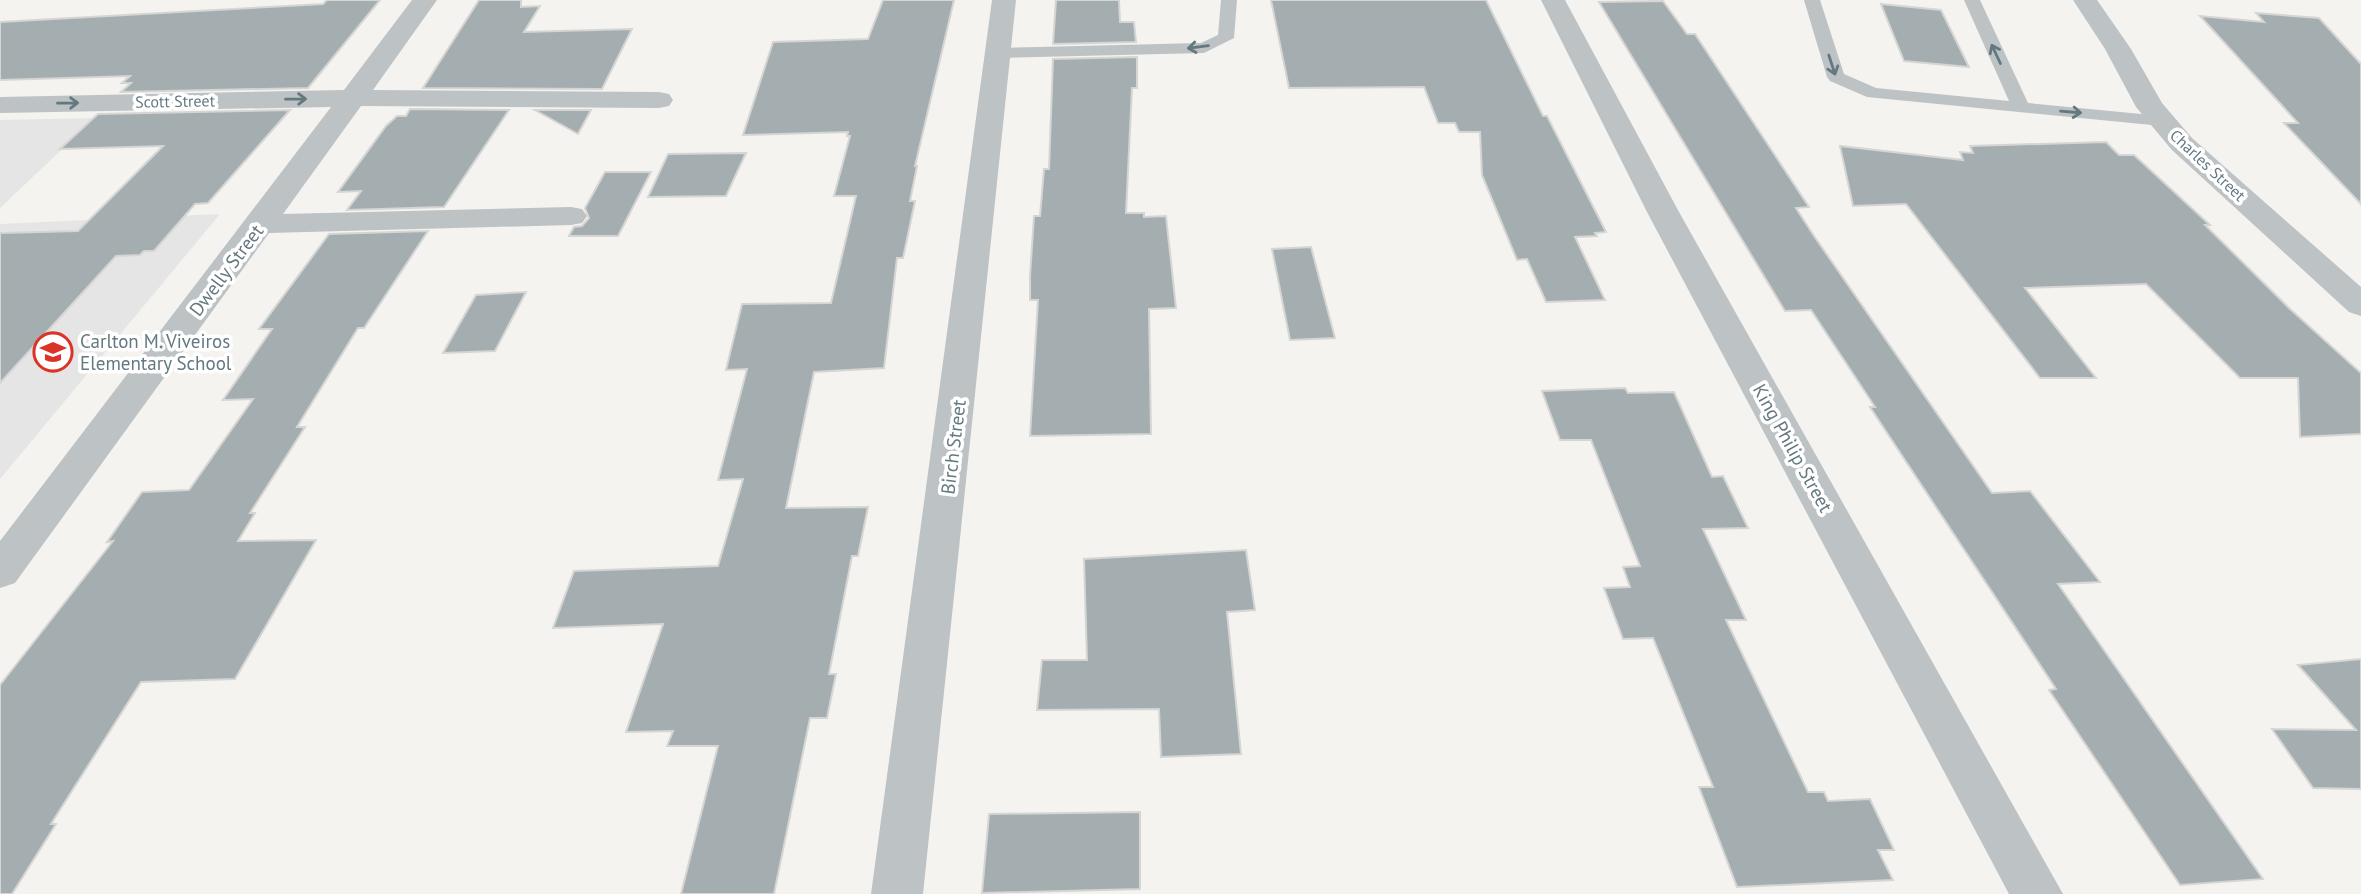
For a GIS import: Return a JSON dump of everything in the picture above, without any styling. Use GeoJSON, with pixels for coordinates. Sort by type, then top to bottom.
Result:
{"type":"FeatureCollection","features":[{"type":"Feature","properties":{"kind":"street","name":"Dwelly Street"},"geometry":{"type":"LineString","coordinates":[[0,572],[16,532],[260,224],[350,98],[425,0]]}},
{"type":"Feature","properties":{"kind":"street","name":"Birch Street"},"geometry":{"type":"LineString","coordinates":[[897,894],[1004,0]]}},
{"type":"Feature","properties":{"kind":"street","name":"King Philip Street"},"geometry":{"type":"LineString","coordinates":[[1553,0],[1663,212],[2037,894]]}},
{"type":"Feature","properties":{"kind":"street","name":"Charles Street"},"geometry":{"type":"LineString","coordinates":[[2085,0],[2118,49],[2150,107],[2182,144],[2361,305]]}},
{"type":"Feature","properties":{"kind":"street","name":"Scott Street"},"geometry":{"type":"LineString","coordinates":[[0,105],[350,98],[659,100]]}},
{"type":"Feature","properties":{"kind":"street"},"geometry":{"type":"LineString","coordinates":[[260,224],[571,216]]}},
{"type":"Feature","properties":{"kind":"lane"},"geometry":{"type":"LineString","coordinates":[[997,53],[1204,48],[1226,38],[1230,0]]}},
{"type":"Feature","properties":{"kind":"lane"},"geometry":{"type":"LineString","coordinates":[[1812,0],[1836,77],[1873,93],[2162,121]]}},
{"type":"Feature","properties":{"kind":"lane"},"geometry":{"type":"LineString","coordinates":[[1972,0],[2021,107]]}},
{"type":"Feature","properties":{"kind":"shaded area"},"geometry":{"type":"Polygon","coordinates":[[[95,118],[0,208],[0,120],[95,118]]]}},
{"type":"Feature","properties":{"kind":"shaded area","name":"Carlton M. Viveiros Elementary School"},"geometry":{"type":"Polygon","coordinates":[[[220,214],[0,479],[0,224],[220,214]]]}},
{"type":"Feature","properties":{"kind":"building"},"geometry":{"type":"Polygon","coordinates":[[[327,0],[380,0],[308,88],[121,92],[131,83],[122,83],[130,76],[0,80],[0,22],[323,4],[327,0]]]}},
{"type":"Feature","properties":{"kind":"building"},"geometry":{"type":"Polygon","coordinates":[[[479,0],[521,0],[521,7],[540,6],[524,32],[632,29],[602,89],[423,88],[479,0]]]}},
{"type":"Feature","properties":{"kind":"building"},"geometry":{"type":"Polygon","coordinates":[[[883,0],[954,0],[915,166],[910,201],[915,201],[903,258],[897,258],[884,368],[814,372],[786,508],[868,507],[858,556],[852,556],[829,674],[836,674],[827,718],[810,718],[774,894],[681,894],[718,746],[667,746],[673,731],[626,732],[663,624],[553,628],[574,571],[718,566],[743,479],[718,480],[747,369],[726,370],[742,304],[831,303],[856,196],[834,196],[850,136],[847,136],[848,132],[743,135],[773,42],[868,39],[883,0]]]}},
{"type":"Feature","properties":{"kind":"building"},"geometry":{"type":"Polygon","coordinates":[[[1056,0],[1119,0],[1120,22],[1134,22],[1136,42],[1053,44],[1056,0]]]}},
{"type":"Feature","properties":{"kind":"building"},"geometry":{"type":"Polygon","coordinates":[[[1271,0],[1486,0],[1543,116],[1547,116],[1606,232],[1595,233],[1597,236],[1575,237],[1605,300],[1546,302],[1527,259],[1517,260],[1482,175],[1480,132],[1459,132],[1455,123],[1438,123],[1424,87],[1289,88],[1271,0]]]}},
{"type":"Feature","properties":{"kind":"building"},"geometry":{"type":"Polygon","coordinates":[[[1663,1],[1687,34],[1695,34],[1809,207],[1796,208],[1814,236],[1992,493],[2030,491],[2100,582],[2058,584],[2263,879],[2180,885],[2049,690],[2056,689],[1870,407],[1875,407],[1811,310],[1785,311],[1599,2],[1663,1]]]}},
{"type":"Feature","properties":{"kind":"building"},"geometry":{"type":"Polygon","coordinates":[[[1881,4],[1941,10],[1969,67],[1904,61],[1881,4]]]}},
{"type":"Feature","properties":{"kind":"building"},"geometry":{"type":"Polygon","coordinates":[[[2256,13],[2319,18],[2361,64],[2361,204],[2284,123],[2298,123],[2200,16],[2264,22],[2256,13]]]}},
{"type":"Feature","properties":{"kind":"building"},"geometry":{"type":"Polygon","coordinates":[[[1137,57],[1137,88],[1132,88],[1126,213],[1144,213],[1144,217],[1166,216],[1176,308],[1149,309],[1151,434],[1030,436],[1038,300],[1030,300],[1030,276],[1034,216],[1040,216],[1044,169],[1049,169],[1053,59],[1137,57]]]}},
{"type":"Feature","properties":{"kind":"building"},"geometry":{"type":"Polygon","coordinates":[[[410,109],[509,110],[444,207],[347,210],[361,191],[338,192],[386,126],[397,116],[406,116],[410,109]]]}},
{"type":"Feature","properties":{"kind":"building"},"geometry":{"type":"Polygon","coordinates":[[[290,110],[208,203],[195,204],[154,251],[144,251],[140,255],[116,256],[0,383],[0,233],[78,231],[163,146],[60,149],[98,114],[290,110]]]}},
{"type":"Feature","properties":{"kind":"building"},"geometry":{"type":"Polygon","coordinates":[[[535,110],[591,110],[578,134],[535,110]]]}},
{"type":"Feature","properties":{"kind":"building"},"geometry":{"type":"Polygon","coordinates":[[[2106,142],[2119,155],[2134,155],[2210,225],[2205,225],[2290,309],[2361,373],[2361,434],[2300,437],[2298,378],[2240,378],[2146,284],[2025,288],[2096,378],[2040,378],[1906,204],[1853,206],[1840,146],[1963,160],[1960,152],[1973,153],[1970,146],[2106,142]]]}},
{"type":"Feature","properties":{"kind":"building"},"geometry":{"type":"Polygon","coordinates":[[[746,153],[726,196],[648,197],[668,154],[746,153]]]}},
{"type":"Feature","properties":{"kind":"building"},"geometry":{"type":"Polygon","coordinates":[[[605,172],[651,172],[618,236],[569,236],[574,227],[582,226],[589,218],[585,208],[605,172]]]}},
{"type":"Feature","properties":{"kind":"building"},"geometry":{"type":"Polygon","coordinates":[[[428,231],[364,328],[358,328],[297,427],[305,427],[250,513],[255,513],[238,541],[316,540],[235,679],[141,682],[51,824],[56,824],[12,894],[0,894],[0,685],[113,541],[107,542],[142,492],[189,490],[253,399],[223,400],[272,329],[259,329],[329,234],[428,231]]]}},
{"type":"Feature","properties":{"kind":"building"},"geometry":{"type":"Polygon","coordinates":[[[1311,247],[1335,338],[1290,340],[1272,249],[1311,247]]]}},
{"type":"Feature","properties":{"kind":"building"},"geometry":{"type":"Polygon","coordinates":[[[526,292],[495,351],[443,353],[476,295],[526,292]]]}},
{"type":"Feature","properties":{"kind":"building"},"geometry":{"type":"Polygon","coordinates":[[[1625,388],[1628,393],[1674,392],[1712,477],[1723,476],[1748,528],[1703,529],[1746,620],[1726,620],[1808,792],[1824,792],[1828,801],[1870,799],[1894,850],[1878,850],[1893,880],[1737,887],[1699,787],[1713,787],[1653,638],[1623,639],[1604,588],[1630,587],[1623,567],[1640,566],[1591,440],[1560,440],[1542,391],[1625,388]]]}},
{"type":"Feature","properties":{"kind":"building"},"geometry":{"type":"Polygon","coordinates":[[[1246,550],[1255,610],[1227,612],[1241,754],[1161,757],[1159,709],[1037,710],[1042,660],[1087,660],[1084,559],[1246,550]]]}},
{"type":"Feature","properties":{"kind":"building"},"geometry":{"type":"Polygon","coordinates":[[[2361,659],[2361,789],[2313,788],[2272,729],[2356,730],[2298,665],[2361,659]]]}},
{"type":"Feature","properties":{"kind":"building"},"geometry":{"type":"Polygon","coordinates":[[[1140,812],[1140,889],[982,893],[989,814],[1140,812]]]}},
{"type":"Feature","properties":{"kind":"place","name":"Carlton M. Viveiros Elementary School"},"geometry":{"type":"Point","coordinates":[53,352]}}]}
